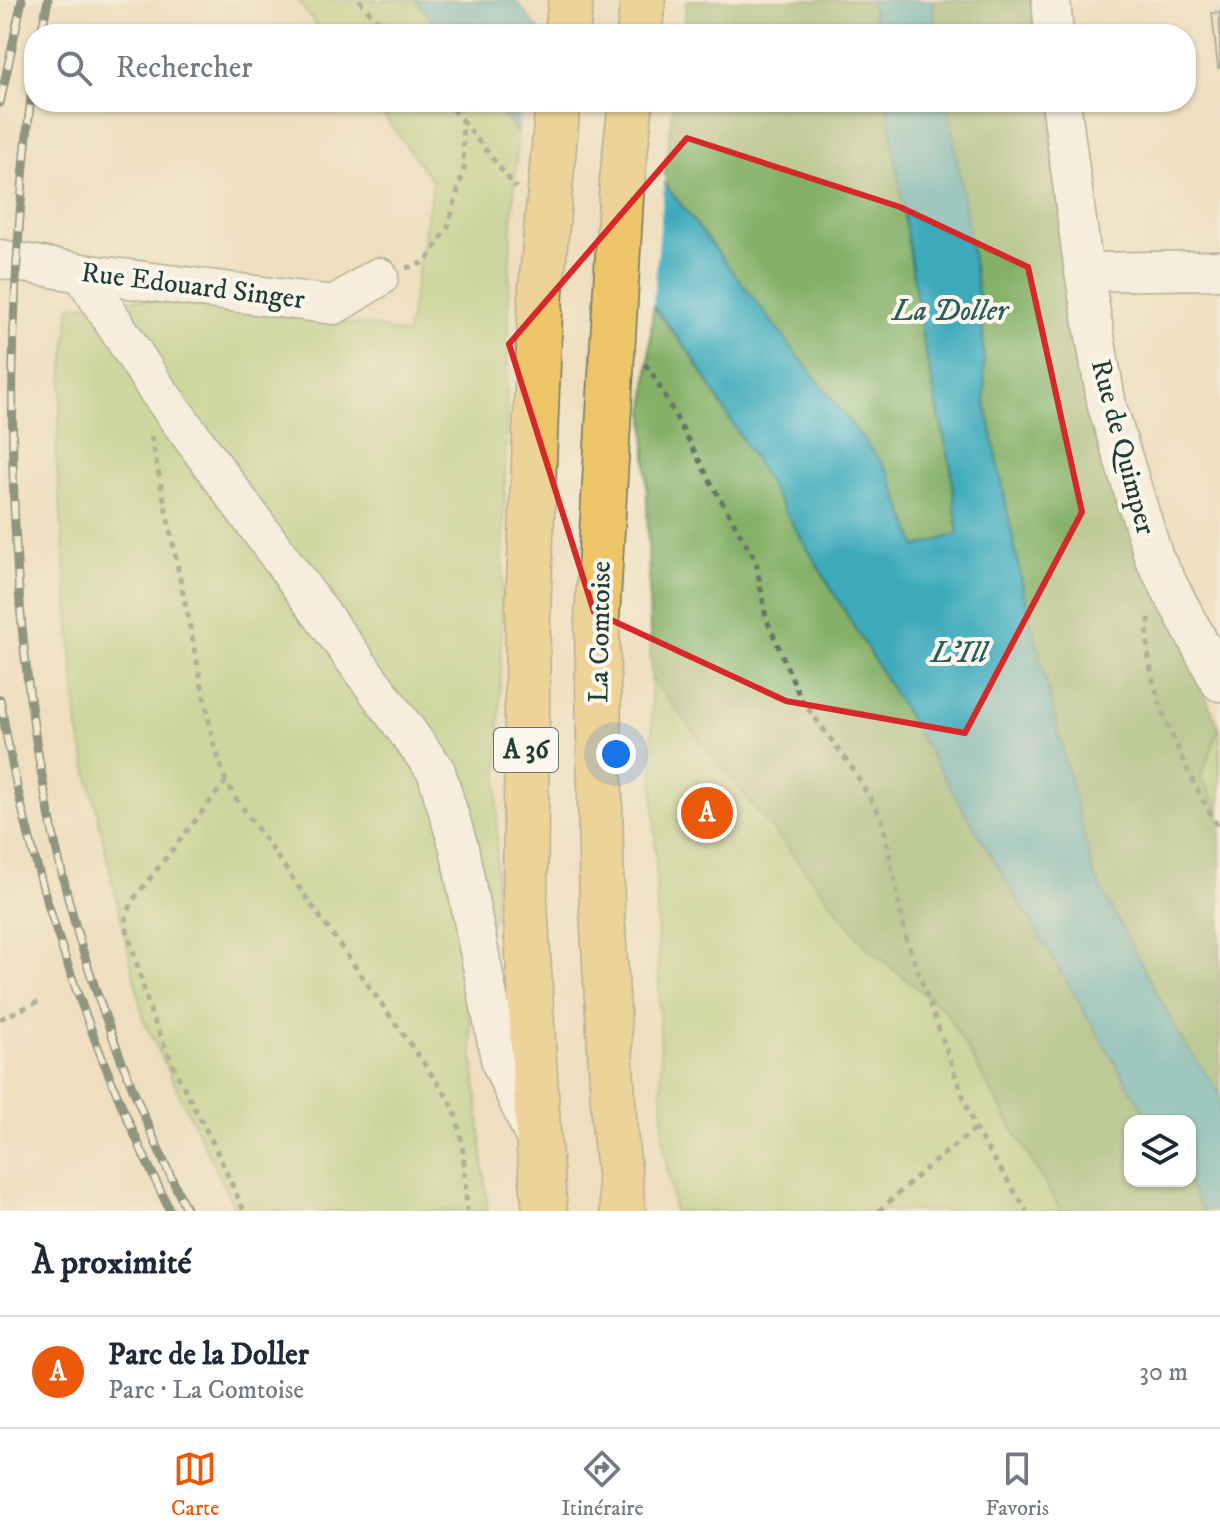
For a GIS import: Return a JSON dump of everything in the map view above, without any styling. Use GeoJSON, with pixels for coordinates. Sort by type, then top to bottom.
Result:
{"type":"FeatureCollection","features":[{"type":"Feature","properties":{"kind":"highway"},"geometry":{"type":"LineString","coordinates":[[568,24],[571,0]]}},
{"type":"Feature","properties":{"kind":"highway","name":"A 36"},"geometry":{"type":"LineString","coordinates":[[545,1211],[525,902],[528,611],[541,289],[557,112]]}},
{"type":"Feature","properties":{"kind":"highway","name":"La Comtoise"},"geometry":{"type":"LineString","coordinates":[[623,1211],[615,1133],[602,911],[597,620],[624,363],[622,181],[630,112]]}},
{"type":"Feature","properties":{"kind":"street"},"geometry":{"type":"LineString","coordinates":[[1051,0],[1053,24]]}},
{"type":"Feature","properties":{"kind":"street","name":"Rue de Quimper"},"geometry":{"type":"LineString","coordinates":[[1062,112],[1084,272],[1107,406],[1154,558],[1220,682]]}},
{"type":"Feature","properties":{"kind":"street","name":"Rue Edouard Singer"},"geometry":{"type":"LineString","coordinates":[[0,259],[82,273],[334,305],[379,277]]}},
{"type":"Feature","properties":{"kind":"street"},"geometry":{"type":"LineString","coordinates":[[1084,272],[1220,270]]}},
{"type":"Feature","properties":{"kind":"street"},"geometry":{"type":"LineString","coordinates":[[82,273],[156,388],[436,771],[459,848],[501,1063],[539,1148]]}},
{"type":"Feature","properties":{"kind":"path"},"geometry":{"type":"LineString","coordinates":[[359,0],[380,24]]}},
{"type":"Feature","properties":{"kind":"path"},"geometry":{"type":"LineString","coordinates":[[455,112],[518,191]]}},
{"type":"Feature","properties":{"kind":"path"},"geometry":{"type":"LineString","coordinates":[[379,277],[426,262],[448,227],[464,169],[462,120]]}},
{"type":"Feature","properties":{"kind":"path"},"geometry":{"type":"LineString","coordinates":[[624,363],[655,378],[756,561],[766,618],[801,699],[853,769],[882,819],[906,938],[975,1129],[1027,1211]]}},
{"type":"Feature","properties":{"kind":"path"},"geometry":{"type":"LineString","coordinates":[[156,388],[147,416],[214,745],[226,781],[449,1099],[460,1126],[467,1211]]}},
{"type":"Feature","properties":{"kind":"path"},"geometry":{"type":"LineString","coordinates":[[1173,594],[1149,620],[1148,656],[1162,711],[1207,809],[1220,830]]}},
{"type":"Feature","properties":{"kind":"path"},"geometry":{"type":"LineString","coordinates":[[226,781],[133,900],[126,918],[152,1017],[244,1211]]}},
{"type":"Feature","properties":{"kind":"path"},"geometry":{"type":"LineString","coordinates":[[0,1019],[42,1000]]}},
{"type":"Feature","properties":{"kind":"path"},"geometry":{"type":"LineString","coordinates":[[879,1211],[975,1129]]}},
{"type":"Feature","properties":{"kind":"highlighted area"},"geometry":{"type":"Polygon","coordinates":[[[687,138],[900,207],[1028,267],[1082,512],[965,733],[786,701],[594,612],[509,344],[687,138]]]}},
{"type":"Feature","properties":{"kind":"green space"},"geometry":{"type":"Polygon","coordinates":[[[297,0],[416,0],[434,24],[315,24],[297,0]]]}},
{"type":"Feature","properties":{"kind":"green space"},"geometry":{"type":"Polygon","coordinates":[[[687,0],[871,0],[875,24],[683,24],[687,0]]]}},
{"type":"Feature","properties":{"kind":"green space"},"geometry":{"type":"Polygon","coordinates":[[[932,0],[1044,0],[1047,24],[936,24],[932,0]]]}},
{"type":"Feature","properties":{"kind":"green space"},"geometry":{"type":"Polygon","coordinates":[[[381,112],[501,112],[518,135],[510,253],[495,915],[465,975],[488,1211],[236,1211],[144,1021],[78,728],[56,455],[70,306],[134,299],[373,326],[407,335],[433,182],[381,112]]]}},
{"type":"Feature","properties":{"kind":"green space"},"geometry":{"type":"Polygon","coordinates":[[[672,112],[889,112],[923,341],[951,468],[958,535],[917,547],[889,473],[664,183],[672,112]]]}},
{"type":"Feature","properties":{"kind":"green space"},"geometry":{"type":"Polygon","coordinates":[[[950,112],[1057,112],[1093,434],[1219,727],[1201,777],[1220,810],[1220,1094],[1182,1040],[1093,874],[1024,593],[985,400],[982,319],[950,112]]]}},
{"type":"Feature","properties":{"kind":"green space"},"geometry":{"type":"Polygon","coordinates":[[[653,307],[691,354],[1146,1115],[1124,1115],[1124,1187],[1190,1187],[1204,1211],[1061,1211],[945,1011],[867,947],[651,678],[645,414],[653,307]]]}},
{"type":"Feature","properties":{"kind":"green space"},"geometry":{"type":"Polygon","coordinates":[[[651,678],[867,947],[945,1011],[1061,1211],[674,1211],[663,1140],[651,678]]]}},
{"type":"Feature","properties":{"kind":"green space"},"geometry":{"type":"Polygon","coordinates":[[[1219,727],[1220,730],[1220,810],[1201,777],[1219,727]]]}},
{"type":"Feature","properties":{"kind":"water"},"geometry":{"type":"Polygon","coordinates":[[[416,0],[515,0],[535,24],[434,24],[416,0]]]}},
{"type":"Feature","properties":{"kind":"water"},"geometry":{"type":"Polygon","coordinates":[[[871,0],[932,0],[936,24],[875,24],[871,0]]]}},
{"type":"Feature","properties":{"kind":"water","name":"L'Ill"},"geometry":{"type":"Polygon","coordinates":[[[501,112],[606,112],[889,473],[917,547],[958,534],[951,468],[923,341],[889,112],[950,112],[982,319],[985,400],[1024,593],[1093,874],[1182,1040],[1220,1094],[1220,1211],[1204,1211],[1190,1187],[1196,1187],[1196,1115],[1146,1115],[691,354],[501,112]]]}},
{"type":"Feature","properties":{"kind":"pier"},"geometry":{"type":"Polygon","coordinates":[[[520,112],[612,112],[665,177],[652,313],[518,141],[520,112]]]}},
{"type":"Feature","properties":{"kind":"building"},"geometry":{"type":"Polygon","coordinates":[[[1220,12],[1220,68],[1218,68],[1212,13],[1220,12]]]}},
{"type":"Feature","properties":{"kind":"railway"},"geometry":{"type":"LineString","coordinates":[[0,103],[22,0]]}},
{"type":"Feature","properties":{"kind":"railway"},"geometry":{"type":"LineString","coordinates":[[43,24],[48,0]]}},
{"type":"Feature","properties":{"kind":"railway"},"geometry":{"type":"LineString","coordinates":[[30,112],[16,288],[13,398],[14,509],[21,620],[34,729],[54,837],[80,942],[129,1078],[187,1211]]}},
{"type":"Feature","properties":{"kind":"railway"},"geometry":{"type":"LineString","coordinates":[[0,699],[28,831],[66,961],[114,1088],[170,1211]]}},
{"type":"Feature","properties":{"kind":"place","name":"Parc de la Doller"},"geometry":{"type":"Point","coordinates":[707,813]}},
{"type":"Feature","properties":{"kind":"water label","name":"La Doller"},"geometry":{"type":"Point","coordinates":[950,311]}}]}
